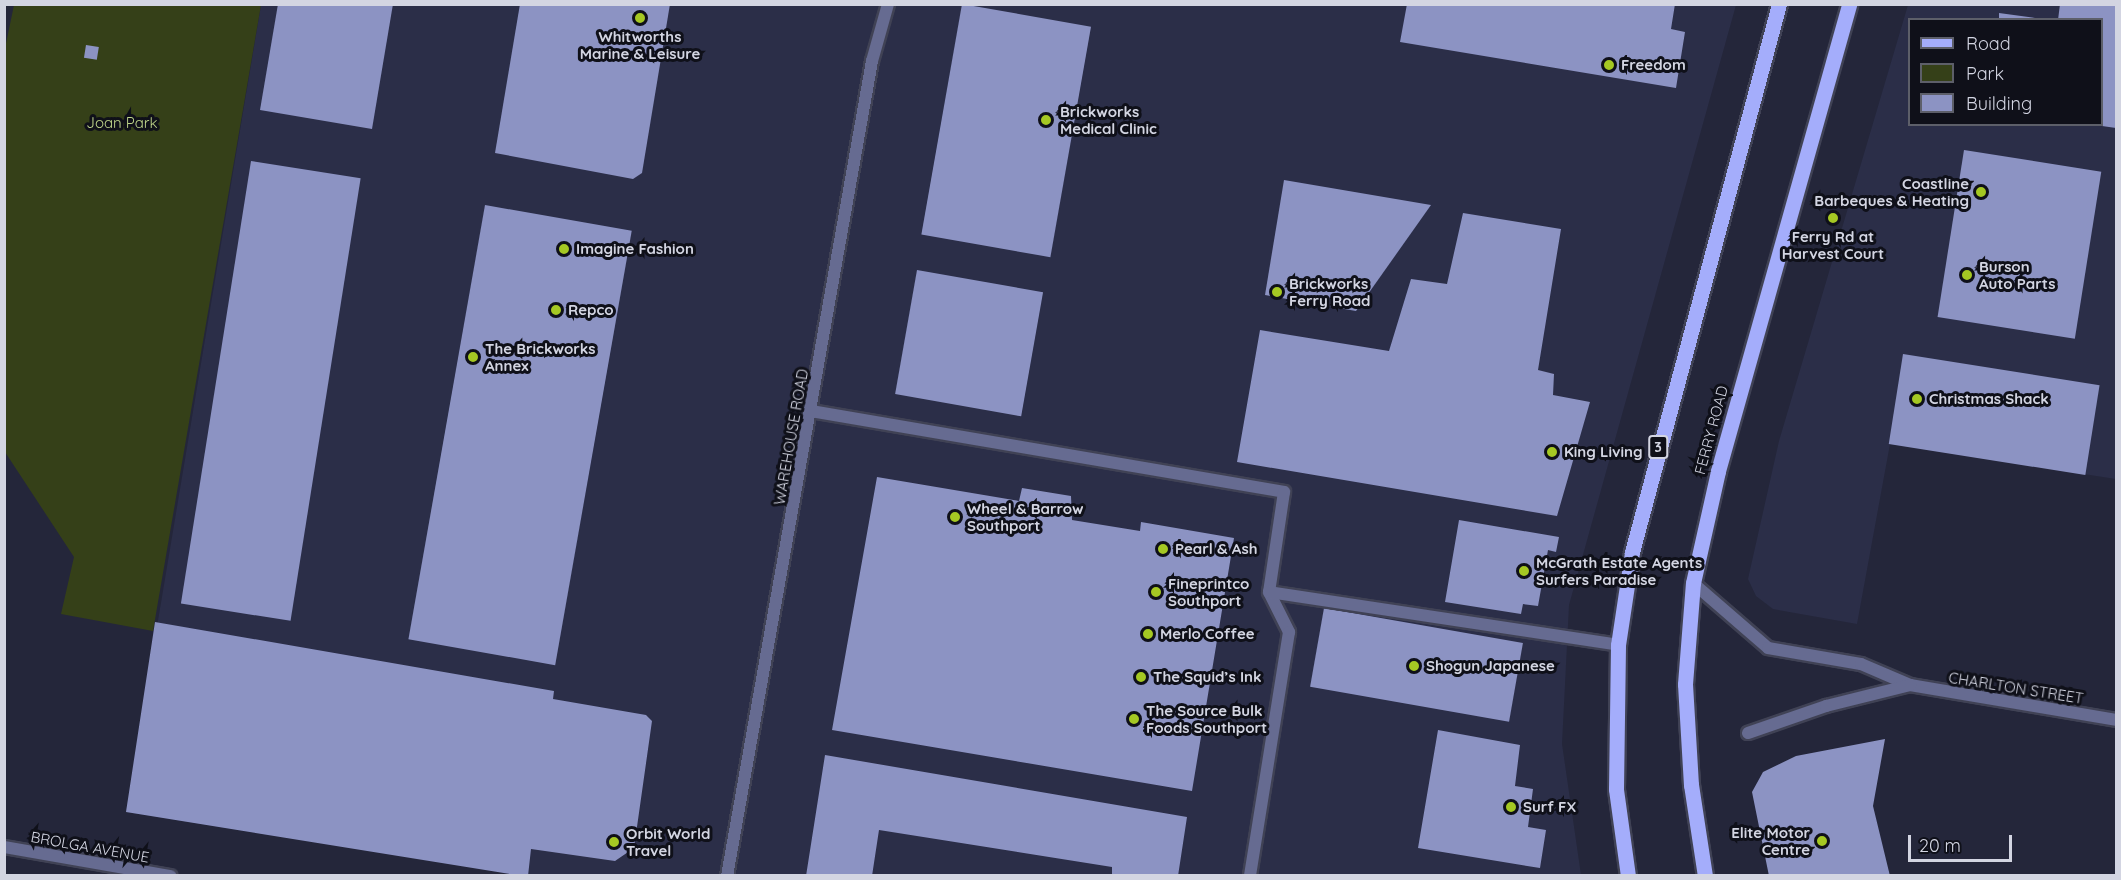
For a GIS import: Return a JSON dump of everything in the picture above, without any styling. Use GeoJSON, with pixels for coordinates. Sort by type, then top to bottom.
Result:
{"type":"FeatureCollection","features":[{"type":"Feature","properties":{"kind":"main road","name":"3"},"geometry":{"type":"LineString","coordinates":[[1628,876],[1616,789],[1618,645],[1634,540],[1779,4]]}},
{"type":"Feature","properties":{"kind":"main road","name":"FERRY ROAD"},"geometry":{"type":"LineString","coordinates":[[1705,876],[1691,785],[1685,684],[1693,583],[1718,471],[1849,4]]}},
{"type":"Feature","properties":{"kind":"street","name":"WAREHOUSE ROAD"},"geometry":{"type":"LineString","coordinates":[[727,876],[872,61],[888,4]]}},
{"type":"Feature","properties":{"kind":"street"},"geometry":{"type":"LineString","coordinates":[[811,411],[1284,492],[1269,592],[1289,632],[1250,876]]}},
{"type":"Feature","properties":{"kind":"street","name":"CHARLTON STREET"},"geometry":{"type":"LineString","coordinates":[[1693,583],[1768,648],[1861,664],[1910,685],[2116,720]]}},
{"type":"Feature","properties":{"kind":"street"},"geometry":{"type":"LineString","coordinates":[[1269,592],[1618,645]]}},
{"type":"Feature","properties":{"kind":"street","name":"CHARLTON STREET"},"geometry":{"type":"LineString","coordinates":[[1748,733],[1826,706],[1910,685]]}},
{"type":"Feature","properties":{"kind":"street","name":"BROLGA AVENUE"},"geometry":{"type":"LineString","coordinates":[[4,847],[170,876]]}},
{"type":"Feature","properties":{"kind":"shaded area"},"geometry":{"type":"Polygon","coordinates":[[[261,5],[1736,5],[1569,605],[1562,744],[1581,875],[522,875],[126,812],[261,5]]]}},
{"type":"Feature","properties":{"kind":"shaded area"},"geometry":{"type":"Polygon","coordinates":[[[1908,5],[2116,5],[2116,479],[1890,444],[1857,624],[1773,609],[1756,596],[1748,579],[1779,441],[1908,5]]]}},
{"type":"Feature","properties":{"kind":"green space","name":"Joan Park"},"geometry":{"type":"Polygon","coordinates":[[[14,5],[261,5],[153,631],[61,614],[74,557],[5,452],[4,53],[14,5]]]}},
{"type":"Feature","properties":{"kind":"building"},"geometry":{"type":"Polygon","coordinates":[[[278,4],[393,4],[372,129],[260,110],[278,4]]]}},
{"type":"Feature","properties":{"kind":"building"},"geometry":{"type":"Polygon","coordinates":[[[520,4],[670,4],[642,173],[633,179],[495,153],[520,4]]]}},
{"type":"Feature","properties":{"kind":"building"},"geometry":{"type":"Polygon","coordinates":[[[962,4],[1091,27],[1050,257],[921,234],[962,4]]]}},
{"type":"Feature","properties":{"kind":"building","name":"Freedom"},"geometry":{"type":"Polygon","coordinates":[[[1407,4],[1675,4],[1671,29],[1685,32],[1676,88],[1400,42],[1407,4]]]}},
{"type":"Feature","properties":{"kind":"building"},"geometry":{"type":"Polygon","coordinates":[[[2060,4],[2116,4],[2116,128],[2102,126],[2103,18],[2058,18],[2060,4]]]}},
{"type":"Feature","properties":{"kind":"building"},"geometry":{"type":"Polygon","coordinates":[[[1999,13],[2035,18],[1999,18],[1999,13]]]}},
{"type":"Feature","properties":{"kind":"building"},"geometry":{"type":"Polygon","coordinates":[[[86,45],[99,47],[97,60],[84,58],[86,45]]]}},
{"type":"Feature","properties":{"kind":"building"},"geometry":{"type":"Polygon","coordinates":[[[1964,150],[2101,172],[2075,339],[1938,317],[1964,150]]]}},
{"type":"Feature","properties":{"kind":"building"},"geometry":{"type":"Polygon","coordinates":[[[251,161],[361,178],[291,621],[181,603],[251,161]]]}},
{"type":"Feature","properties":{"kind":"building"},"geometry":{"type":"Polygon","coordinates":[[[1284,180],[1431,205],[1356,311],[1265,295],[1284,180]]]}},
{"type":"Feature","properties":{"kind":"building"},"geometry":{"type":"Polygon","coordinates":[[[485,205],[632,231],[555,665],[408,639],[485,205]]]}},
{"type":"Feature","properties":{"kind":"building"},"geometry":{"type":"Polygon","coordinates":[[[1463,213],[1561,229],[1538,370],[1554,374],[1553,395],[1590,402],[1557,516],[1237,462],[1260,330],[1389,351],[1411,279],[1447,284],[1463,213]]]}},
{"type":"Feature","properties":{"kind":"building"},"geometry":{"type":"Polygon","coordinates":[[[917,270],[1043,292],[1021,416],[895,394],[917,270]]]}},
{"type":"Feature","properties":{"kind":"building"},"geometry":{"type":"Polygon","coordinates":[[[1903,354],[2100,385],[2085,475],[1889,444],[1903,354]]]}},
{"type":"Feature","properties":{"kind":"building"},"geometry":{"type":"Polygon","coordinates":[[[877,477],[1019,501],[1022,488],[1071,496],[1072,520],[1140,531],[1141,522],[1234,538],[1192,791],[832,730],[877,477]]]}},
{"type":"Feature","properties":{"kind":"building"},"geometry":{"type":"Polygon","coordinates":[[[1459,520],[1559,537],[1556,552],[1548,550],[1538,606],[1523,604],[1521,614],[1445,602],[1459,520]]]}},
{"type":"Feature","properties":{"kind":"building"},"geometry":{"type":"Polygon","coordinates":[[[1324,608],[1523,643],[1509,722],[1310,687],[1324,608]]]}},
{"type":"Feature","properties":{"kind":"building"},"geometry":{"type":"Polygon","coordinates":[[[155,622],[554,691],[553,699],[646,715],[652,721],[634,848],[615,861],[531,849],[528,876],[522,876],[126,812],[155,622]]]}},
{"type":"Feature","properties":{"kind":"building"},"geometry":{"type":"Polygon","coordinates":[[[1438,730],[1520,745],[1515,786],[1533,789],[1528,827],[1546,830],[1540,868],[1418,848],[1438,730]]]}},
{"type":"Feature","properties":{"kind":"building","name":"Elite Motor Centre"},"geometry":{"type":"Polygon","coordinates":[[[1885,739],[1873,806],[1890,876],[1769,876],[1752,792],[1763,772],[1796,756],[1885,739]]]}},
{"type":"Feature","properties":{"kind":"building"},"geometry":{"type":"Polygon","coordinates":[[[825,755],[1187,817],[1178,876],[1112,876],[1112,867],[879,830],[872,876],[806,876],[825,755]]]}},
{"type":"Feature","properties":{"kind":"place","name":"Whitworths Marine & Leisure"},"geometry":{"type":"Point","coordinates":[640,18]}},
{"type":"Feature","properties":{"kind":"place","name":"Freedom"},"geometry":{"type":"Point","coordinates":[1609,65]}},
{"type":"Feature","properties":{"kind":"place","name":"Brickworks Medical Clinic"},"geometry":{"type":"Point","coordinates":[1046,120]}},
{"type":"Feature","properties":{"kind":"place","name":"Coastline Barbeques & Heating"},"geometry":{"type":"Point","coordinates":[1981,192]}},
{"type":"Feature","properties":{"kind":"place","name":"Ferry Rd at Harvest Court"},"geometry":{"type":"Point","coordinates":[1833,218]}},
{"type":"Feature","properties":{"kind":"place","name":"Imagine Fashion"},"geometry":{"type":"Point","coordinates":[564,249]}},
{"type":"Feature","properties":{"kind":"place","name":"Burson Auto Parts"},"geometry":{"type":"Point","coordinates":[1967,275]}},
{"type":"Feature","properties":{"kind":"place","name":"Brickworks Ferry Road"},"geometry":{"type":"Point","coordinates":[1277,292]}},
{"type":"Feature","properties":{"kind":"place","name":"Repco"},"geometry":{"type":"Point","coordinates":[556,310]}},
{"type":"Feature","properties":{"kind":"place","name":"The Brickworks Annex"},"geometry":{"type":"Point","coordinates":[473,357]}},
{"type":"Feature","properties":{"kind":"place","name":"Christmas Shack"},"geometry":{"type":"Point","coordinates":[1917,399]}},
{"type":"Feature","properties":{"kind":"place","name":"King Living"},"geometry":{"type":"Point","coordinates":[1552,452]}},
{"type":"Feature","properties":{"kind":"place","name":"Wheel & Barrow Southport"},"geometry":{"type":"Point","coordinates":[955,517]}},
{"type":"Feature","properties":{"kind":"place","name":"Pearl & Ash"},"geometry":{"type":"Point","coordinates":[1163,549]}},
{"type":"Feature","properties":{"kind":"place","name":"McGrath Estate Agents Surfers Paradise"},"geometry":{"type":"Point","coordinates":[1524,571]}},
{"type":"Feature","properties":{"kind":"place","name":"Fineprintco Southport"},"geometry":{"type":"Point","coordinates":[1156,592]}},
{"type":"Feature","properties":{"kind":"place","name":"Merlo Coffee"},"geometry":{"type":"Point","coordinates":[1148,634]}},
{"type":"Feature","properties":{"kind":"place","name":"Shogun Japanese"},"geometry":{"type":"Point","coordinates":[1414,666]}},
{"type":"Feature","properties":{"kind":"place","name":"The Squid’s Ink"},"geometry":{"type":"Point","coordinates":[1141,677]}},
{"type":"Feature","properties":{"kind":"place","name":"The Source Bulk Foods Southport"},"geometry":{"type":"Point","coordinates":[1134,719]}},
{"type":"Feature","properties":{"kind":"place","name":"Surf FX"},"geometry":{"type":"Point","coordinates":[1511,807]}},
{"type":"Feature","properties":{"kind":"place","name":"Elite Motor Centre"},"geometry":{"type":"Point","coordinates":[1822,841]}},
{"type":"Feature","properties":{"kind":"place","name":"Orbit World Travel"},"geometry":{"type":"Point","coordinates":[614,842]}}]}
